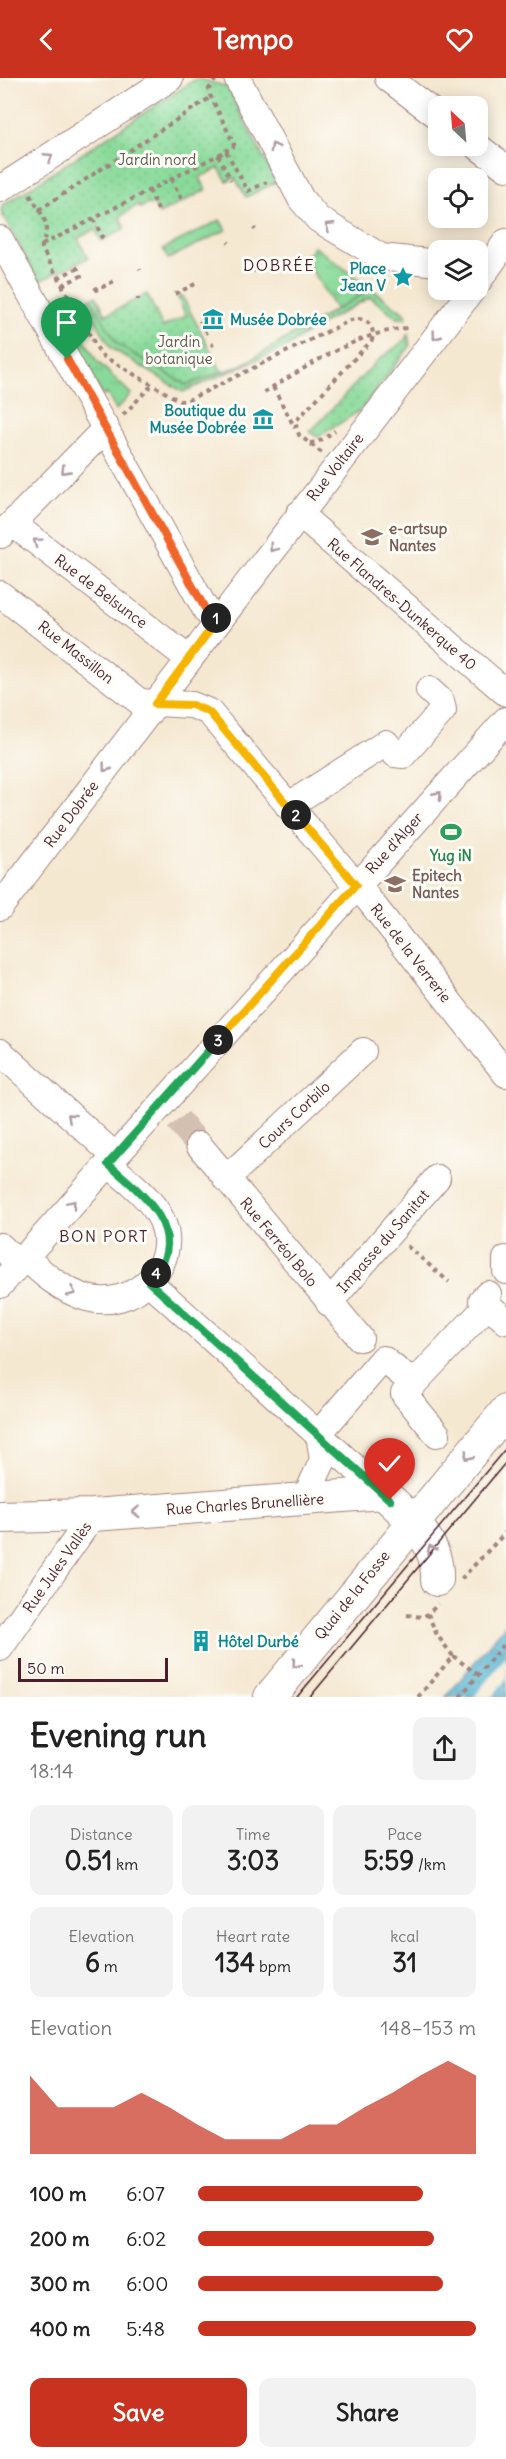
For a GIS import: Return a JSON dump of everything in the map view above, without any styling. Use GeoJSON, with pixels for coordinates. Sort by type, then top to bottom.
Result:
{"type":"FeatureCollection","features":[{"type":"Feature","properties":{"kind":"main road","name":"Quai de la Fosse"},"geometry":{"type":"LineString","coordinates":[[270,1697],[506,1411]]}},
{"type":"Feature","properties":{"kind":"main road"},"geometry":{"type":"LineString","coordinates":[[383,1493],[413,1521],[432,1549],[446,1586]]}},
{"type":"Feature","properties":{"kind":"main road","name":"Rue Charles Brunellière"},"geometry":{"type":"LineString","coordinates":[[0,1517],[93,1515],[383,1493]]}},
{"type":"Feature","properties":{"kind":"street"},"geometry":{"type":"LineString","coordinates":[[0,189],[170,78]]}},
{"type":"Feature","properties":{"kind":"street"},"geometry":{"type":"LineString","coordinates":[[388,78],[428,108]]}},
{"type":"Feature","properties":{"kind":"street"},"geometry":{"type":"LineString","coordinates":[[225,80],[301,199],[318,219],[381,257],[428,262]]}},
{"type":"Feature","properties":{"kind":"street"},"geometry":{"type":"LineString","coordinates":[[488,154],[506,168]]}},
{"type":"Feature","properties":{"kind":"street"},"geometry":{"type":"LineString","coordinates":[[0,239],[113,423],[207,612],[218,619]]}},
{"type":"Feature","properties":{"kind":"street"},"geometry":{"type":"LineString","coordinates":[[488,268],[506,242]]}},
{"type":"Feature","properties":{"kind":"street","name":"Rue Voltaire"},"geometry":{"type":"LineString","coordinates":[[194,652],[464,300]]}},
{"type":"Feature","properties":{"kind":"street"},"geometry":{"type":"LineString","coordinates":[[6,530],[113,423]]}},
{"type":"Feature","properties":{"kind":"street","name":"Rue Flandres-Dunkerque 40"},"geometry":{"type":"LineString","coordinates":[[299,514],[506,693]]}},
{"type":"Feature","properties":{"kind":"street","name":"Rue de Belsunce"},"geometry":{"type":"LineString","coordinates":[[6,530],[194,652]]}},
{"type":"Feature","properties":{"kind":"street","name":"Rue Massillon"},"geometry":{"type":"LineString","coordinates":[[0,594],[141,702],[148,713]]}},
{"type":"Feature","properties":{"kind":"street","name":"Rue Dobrée"},"geometry":{"type":"LineString","coordinates":[[0,907],[194,652]]}},
{"type":"Feature","properties":{"kind":"street"},"geometry":{"type":"LineString","coordinates":[[288,806],[386,743],[399,756],[403,754],[443,709],[441,701],[429,690]]}},
{"type":"Feature","properties":{"kind":"street","name":"Rue de la Verrerie"},"geometry":{"type":"LineString","coordinates":[[148,713],[192,705],[209,712],[356,885],[506,1074]]}},
{"type":"Feature","properties":{"kind":"street","name":"Rue d'Alger"},"geometry":{"type":"LineString","coordinates":[[0,1285],[112,1160],[171,1111],[356,885],[506,720]]}},
{"type":"Feature","properties":{"kind":"street","name":"Cours Corbilo"},"geometry":{"type":"LineString","coordinates":[[226,1179],[363,1051]]}},
{"type":"Feature","properties":{"kind":"street"},"geometry":{"type":"LineString","coordinates":[[0,1052],[112,1160],[161,1218],[167,1240],[161,1267],[149,1282],[132,1294],[119,1299],[88,1299],[64,1289],[0,1246]]}},
{"type":"Feature","properties":{"kind":"street","name":"Rue Ferréol Bolo"},"geometry":{"type":"LineString","coordinates":[[199,1145],[329,1304],[360,1338]]}},
{"type":"Feature","properties":{"kind":"street","name":"Impasse du Sanitat"},"geometry":{"type":"LineString","coordinates":[[329,1304],[437,1178]]}},
{"type":"Feature","properties":{"kind":"street"},"geometry":{"type":"LineString","coordinates":[[506,1258],[506,1271]]}},
{"type":"Feature","properties":{"kind":"street"},"geometry":{"type":"LineString","coordinates":[[149,1282],[323,1429],[383,1493]]}},
{"type":"Feature","properties":{"kind":"street"},"geometry":{"type":"LineString","coordinates":[[437,1434],[405,1394],[494,1307]]}},
{"type":"Feature","properties":{"kind":"street"},"geometry":{"type":"LineString","coordinates":[[304,1500],[323,1460],[323,1429],[383,1359],[414,1384]]}},
{"type":"Feature","properties":{"kind":"street","name":"Rue Jules Vallès"},"geometry":{"type":"LineString","coordinates":[[0,1648],[93,1515]]}},
{"type":"Feature","properties":{"kind":"path"},"geometry":{"type":"LineString","coordinates":[[41,246],[233,147],[234,143],[209,91],[225,80]]}},
{"type":"Feature","properties":{"kind":"path"},"geometry":{"type":"LineString","coordinates":[[39,210],[211,97]]}},
{"type":"Feature","properties":{"kind":"path"},"geometry":{"type":"LineString","coordinates":[[224,152],[228,153],[248,191],[273,179]]}},
{"type":"Feature","properties":{"kind":"path"},"geometry":{"type":"LineString","coordinates":[[218,155],[231,180]]}},
{"type":"Feature","properties":{"kind":"path"},"geometry":{"type":"LineString","coordinates":[[171,179],[183,202]]}},
{"type":"Feature","properties":{"kind":"path"},"geometry":{"type":"LineString","coordinates":[[26,190],[39,210],[46,231],[41,246],[101,355],[184,402],[354,319],[369,322],[374,334],[372,340],[299,416],[295,424],[298,434]]}},
{"type":"Feature","properties":{"kind":"path"},"geometry":{"type":"LineString","coordinates":[[149,190],[158,210]]}},
{"type":"Feature","properties":{"kind":"path"},"geometry":{"type":"LineString","coordinates":[[93,219],[102,236],[100,237]]}},
{"type":"Feature","properties":{"kind":"path"},"geometry":{"type":"LineString","coordinates":[[62,285],[81,276],[77,268],[81,266]]}},
{"type":"Feature","properties":{"kind":"path"},"geometry":{"type":"LineString","coordinates":[[58,278],[75,269]]}},
{"type":"Feature","properties":{"kind":"path"},"geometry":{"type":"LineString","coordinates":[[95,286],[96,290],[116,280]]}},
{"type":"Feature","properties":{"kind":"path"},"geometry":{"type":"LineString","coordinates":[[175,294],[197,283]]}},
{"type":"Feature","properties":{"kind":"path"},"geometry":{"type":"LineString","coordinates":[[264,392],[358,340],[374,334],[407,328]]}},
{"type":"Feature","properties":{"kind":"path"},"geometry":{"type":"LineString","coordinates":[[113,423],[152,385]]}},
{"type":"Feature","properties":{"kind":"path"},"geometry":{"type":"LineString","coordinates":[[273,387],[298,434],[321,452]]}},
{"type":"Feature","properties":{"kind":"path"},"geometry":{"type":"LineString","coordinates":[[411,1249],[449,1282]]}},
{"type":"Feature","properties":{"kind":"path"},"geometry":{"type":"LineString","coordinates":[[407,1615],[422,1617],[428,1614],[446,1586],[506,1532]]}},
{"type":"Feature","properties":{"kind":"path"},"geometry":{"type":"LineString","coordinates":[[428,1614],[437,1635],[453,1656],[477,1674]]}},
{"type":"Feature","properties":{"kind":"path"},"geometry":{"type":"LineString","coordinates":[[460,1697],[506,1641]]}},
{"type":"Feature","properties":{"kind":"path"},"geometry":{"type":"LineString","coordinates":[[418,1697],[453,1656]]}},
{"type":"Feature","properties":{"kind":"green space","name":"Jardin nord"},"geometry":{"type":"Polygon","coordinates":[[[197,78],[227,87],[276,182],[246,197],[235,178],[227,181],[219,168],[200,177],[206,190],[159,214],[155,206],[148,204],[140,208],[138,205],[120,217],[125,229],[101,241],[95,229],[78,238],[88,258],[39,281],[1,212],[2,206],[197,78]]]}},
{"type":"Feature","properties":{"kind":"green space"},"geometry":{"type":"Polygon","coordinates":[[[220,220],[226,230],[168,259],[163,249],[220,220]]]}},
{"type":"Feature","properties":{"kind":"green space"},"geometry":{"type":"Polygon","coordinates":[[[314,246],[405,314],[406,318],[398,318],[370,297],[312,329],[288,346],[183,392],[111,348],[85,301],[96,296],[114,330],[210,353],[222,372],[242,365],[336,310],[305,259],[314,246]]]}},
{"type":"Feature","properties":{"kind":"green space"},"geometry":{"type":"Polygon","coordinates":[[[371,289],[405,314],[406,318],[398,318],[370,297],[312,329],[288,346],[242,365],[371,289]]]}},
{"type":"Feature","properties":{"kind":"green space","name":"Jardin botanique"},"geometry":{"type":"Polygon","coordinates":[[[147,294],[163,327],[186,316],[178,298],[182,296],[222,372],[186,385],[117,344],[91,298],[96,296],[106,315],[147,294]]]}},
{"type":"Feature","properties":{"kind":"green space"},"geometry":{"type":"Polygon","coordinates":[[[74,321],[97,361],[131,394],[116,410],[107,394],[103,396],[64,327],[74,321]]]}},
{"type":"Feature","properties":{"kind":"green space"},"geometry":{"type":"Polygon","coordinates":[[[408,334],[410,346],[361,410],[318,437],[309,431],[377,361],[404,341],[408,334]]]}},
{"type":"Feature","properties":{"kind":"water"},"geometry":{"type":"Polygon","coordinates":[[[506,1624],[506,1697],[446,1697],[506,1624]]]}},
{"type":"Feature","properties":{"kind":"pier"},"geometry":{"type":"Polygon","coordinates":[[[506,1657],[506,1679],[492,1697],[474,1697],[506,1657]]]}},
{"type":"Feature","properties":{"kind":"tunnel"},"geometry":{"type":"LineString","coordinates":[[178,1120],[199,1145]]}},
{"type":"Feature","properties":{"kind":"tram line"},"geometry":{"type":"LineString","coordinates":[[297,1697],[506,1448]]}},
{"type":"Feature","properties":{"kind":"tram line"},"geometry":{"type":"LineString","coordinates":[[310,1697],[506,1462]]}},
{"type":"Feature","properties":{"kind":"place","name":"Place Jean V"},"geometry":{"type":"Point","coordinates":[403,277]}},
{"type":"Feature","properties":{"kind":"place","name":"Musée Dobrée"},"geometry":{"type":"Point","coordinates":[213,319]}},
{"type":"Feature","properties":{"kind":"place","name":"Boutique du Musée Dobrée"},"geometry":{"type":"Point","coordinates":[263,419]}},
{"type":"Feature","properties":{"kind":"place","name":"e-artsup Nantes"},"geometry":{"type":"Point","coordinates":[372,537]}},
{"type":"Feature","properties":{"kind":"place","name":"Yug iN"},"geometry":{"type":"Point","coordinates":[451,832]}},
{"type":"Feature","properties":{"kind":"place","name":"Epitech Nantes"},"geometry":{"type":"Point","coordinates":[395,884]}},
{"type":"Feature","properties":{"kind":"place","name":"Hôtel Durbé"},"geometry":{"type":"Point","coordinates":[201,1641]}},
{"type":"Feature","properties":{"kind":"district","name":"DOBRÉE"},"geometry":{"type":"Point","coordinates":[279,265]}},
{"type":"Feature","properties":{"kind":"district","name":"BON PORT"},"geometry":{"type":"Point","coordinates":[104,1236]}},
{"type":"Feature","properties":{"kind":"route"},"geometry":{"type":"LineString","coordinates":[[67,359],[207,612],[218,619],[155,704],[192,705],[209,712],[356,885],[108,1164],[148,1202],[161,1218],[165,1228],[167,1240],[161,1267],[149,1282],[390,1500]]}}]}
